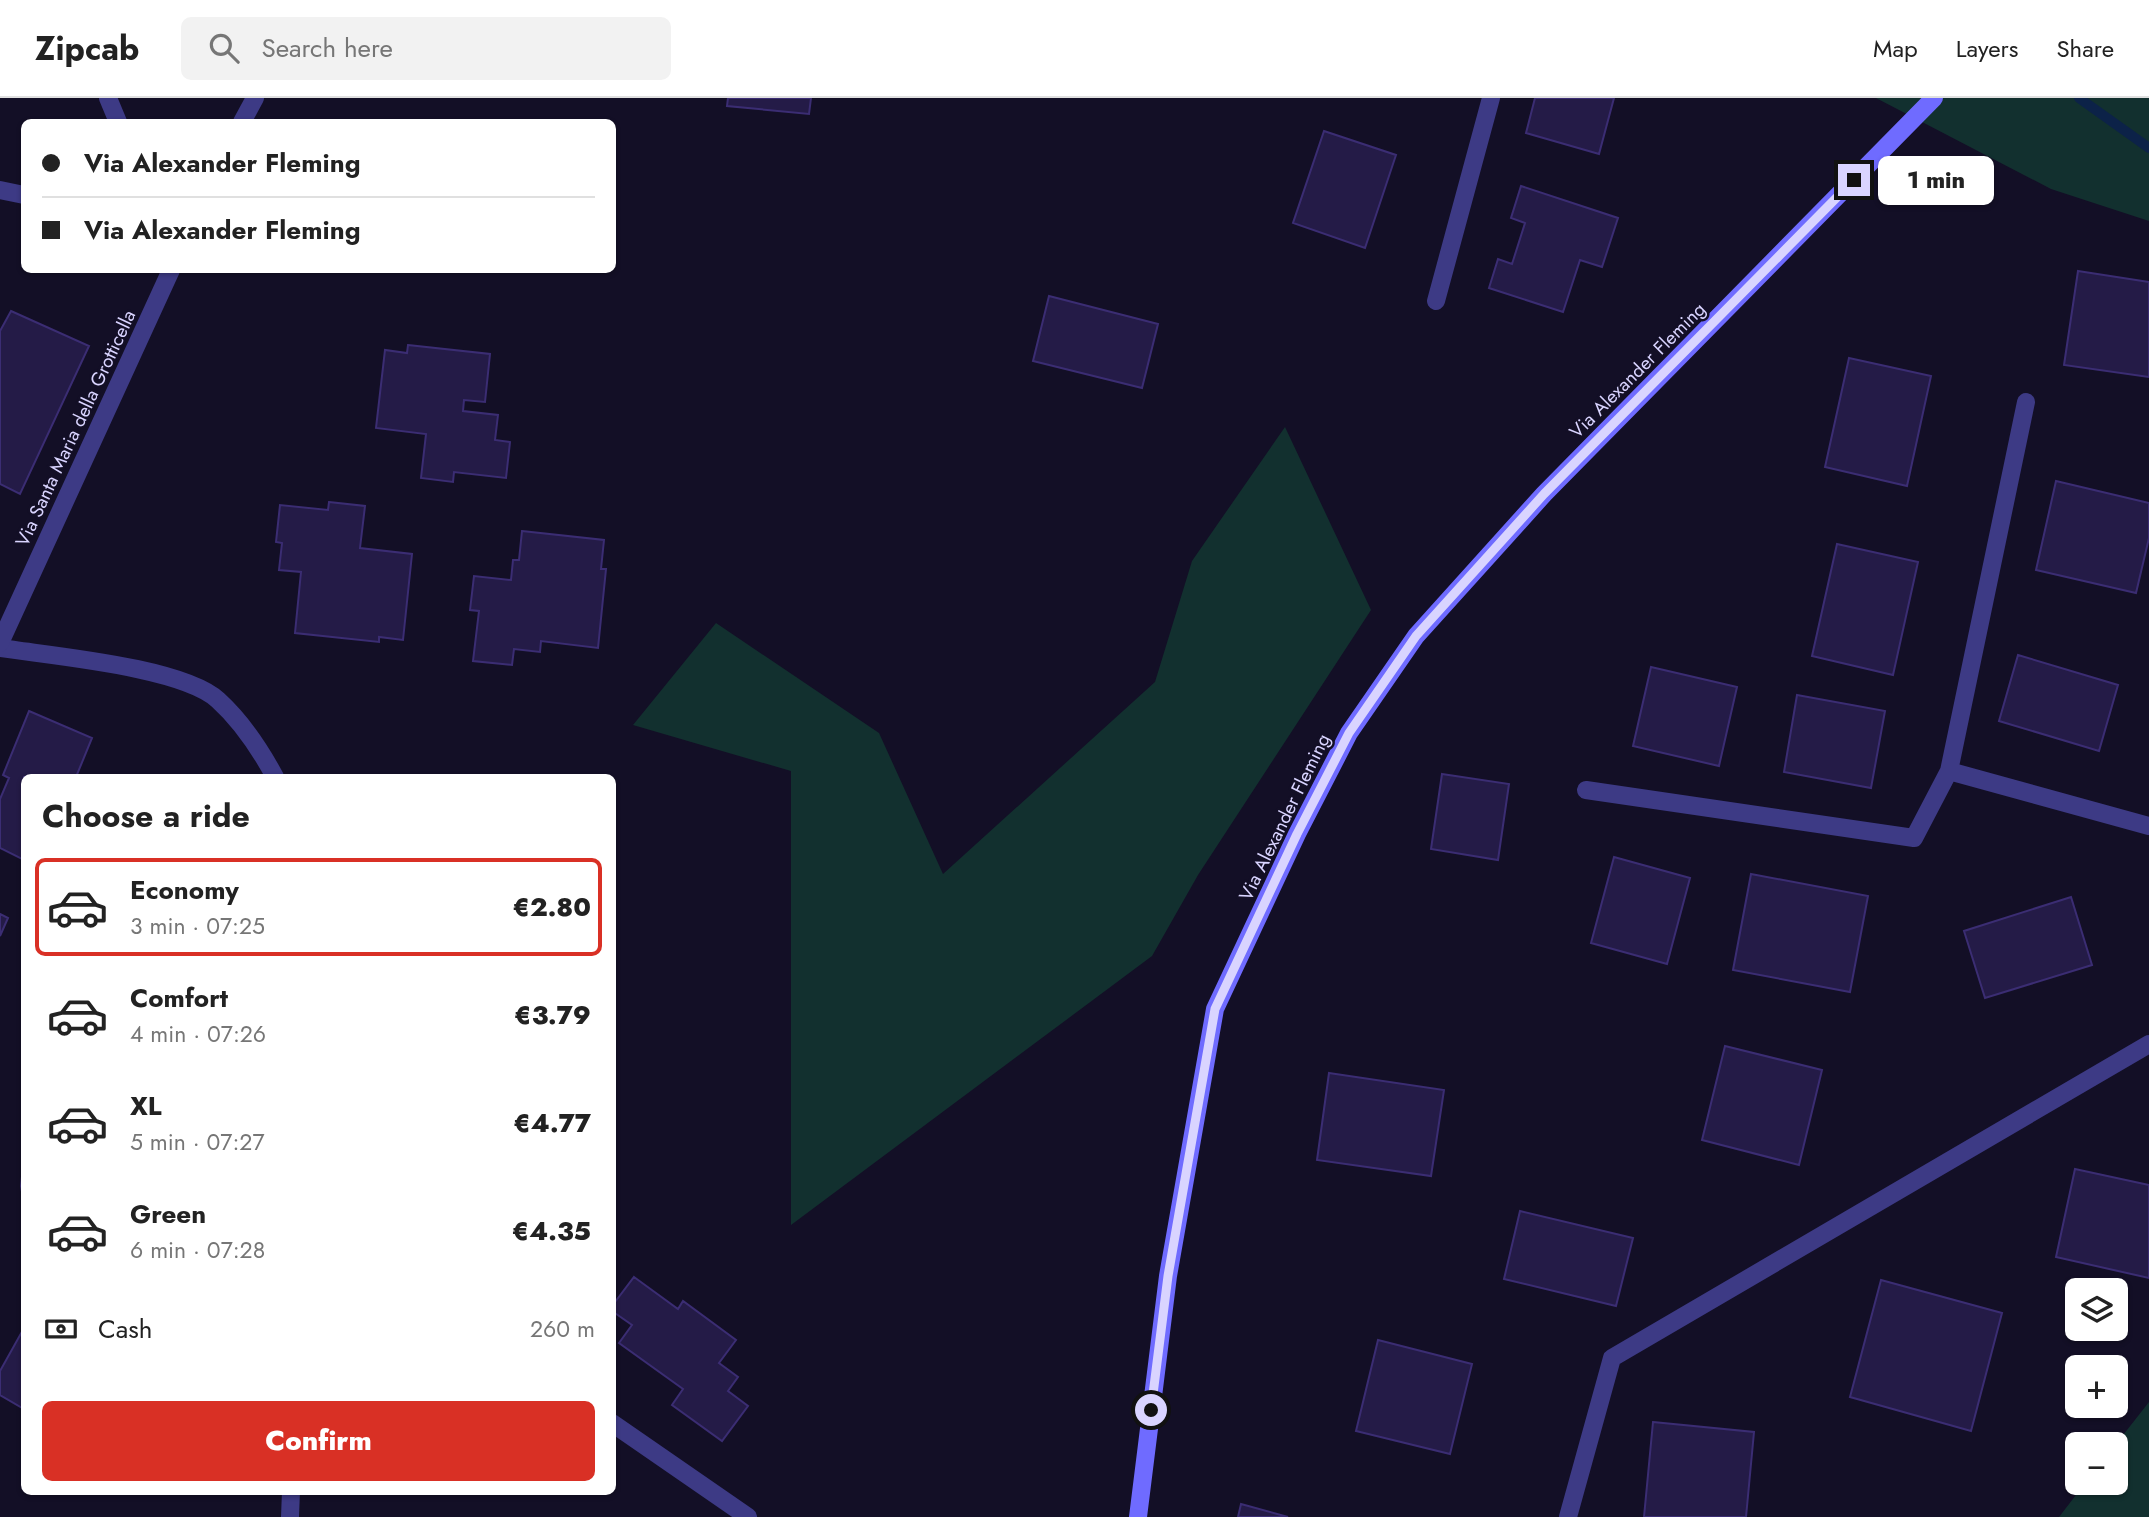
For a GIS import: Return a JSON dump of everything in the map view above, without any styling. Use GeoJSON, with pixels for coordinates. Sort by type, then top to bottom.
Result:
{"type":"FeatureCollection","features":[{"type":"Feature","properties":{"kind":"main road","name":"Via Alexander Fleming"},"geometry":{"type":"LineString","coordinates":[[1138,1517],[1168,1276],[1215,1009],[1297,834],[1349,733],[1416,636],[1544,494],[1934,98]]}},
{"type":"Feature","properties":{"kind":"street"},"geometry":{"type":"LineString","coordinates":[[108,98],[117,119]]}},
{"type":"Feature","properties":{"kind":"street"},"geometry":{"type":"LineString","coordinates":[[244,119],[255,98]]}},
{"type":"Feature","properties":{"kind":"street"},"geometry":{"type":"LineString","coordinates":[[1436,301],[1491,98]]}},
{"type":"Feature","properties":{"kind":"street"},"geometry":{"type":"LineString","coordinates":[[0,190],[21,194]]}},
{"type":"Feature","properties":{"kind":"street","name":"Via Santa Maria della Grotticella"},"geometry":{"type":"LineString","coordinates":[[0,645],[171,273]]}},
{"type":"Feature","properties":{"kind":"street"},"geometry":{"type":"LineString","coordinates":[[1586,790],[1914,838],[1949,771],[2026,402]]}},
{"type":"Feature","properties":{"kind":"street"},"geometry":{"type":"LineString","coordinates":[[0,645],[163,673],[216,698],[263,755],[273,774]]}},
{"type":"Feature","properties":{"kind":"street"},"geometry":{"type":"LineString","coordinates":[[1949,771],[2149,826]]}},
{"type":"Feature","properties":{"kind":"street"},"geometry":{"type":"LineString","coordinates":[[1568,1517],[1612,1358],[2149,1044]]}},
{"type":"Feature","properties":{"kind":"street"},"geometry":{"type":"LineString","coordinates":[[616,1426],[748,1517]]}},
{"type":"Feature","properties":{"kind":"street"},"geometry":{"type":"LineString","coordinates":[[290,1517],[291,1495]]}},
{"type":"Feature","properties":{"kind":"green space"},"geometry":{"type":"Polygon","coordinates":[[[1876,98],[2149,98],[2149,221],[2051,189],[1876,98]]]}},
{"type":"Feature","properties":{"kind":"green space"},"geometry":{"type":"Polygon","coordinates":[[[1285,427],[1371,610],[1198,875],[1152,956],[791,1225],[791,771],[633,725],[716,623],[879,733],[943,874],[1155,682],[1192,561],[1285,427]]]}},
{"type":"Feature","properties":{"kind":"green space"},"geometry":{"type":"Polygon","coordinates":[[[2149,1402],[2149,1517],[2059,1517],[2076,1495],[2128,1495],[2128,1432],[2125,1432],[2149,1402]]]}},
{"type":"Feature","properties":{"kind":"building"},"geometry":{"type":"Polygon","coordinates":[[[728,98],[811,98],[809,114],[727,106],[728,98]]]}},
{"type":"Feature","properties":{"kind":"building"},"geometry":{"type":"Polygon","coordinates":[[[1535,98],[1614,98],[1599,154],[1526,133],[1535,98]]]}},
{"type":"Feature","properties":{"kind":"building"},"geometry":{"type":"Polygon","coordinates":[[[1324,131],[1396,155],[1365,248],[1293,223],[1324,131]]]}},
{"type":"Feature","properties":{"kind":"building"},"geometry":{"type":"Polygon","coordinates":[[[1521,186],[1618,218],[1602,267],[1580,260],[1563,312],[1489,288],[1498,259],[1512,264],[1525,223],[1511,218],[1521,186]]]}},
{"type":"Feature","properties":{"kind":"building"},"geometry":{"type":"Polygon","coordinates":[[[2078,271],[2149,282],[2149,377],[2064,365],[2078,271]]]}},
{"type":"Feature","properties":{"kind":"building"},"geometry":{"type":"Polygon","coordinates":[[[1049,296],[1158,324],[1142,388],[1033,361],[1049,296]]]}},
{"type":"Feature","properties":{"kind":"building"},"geometry":{"type":"Polygon","coordinates":[[[11,311],[89,346],[20,494],[0,484],[0,331],[11,311]]]}},
{"type":"Feature","properties":{"kind":"building"},"geometry":{"type":"Polygon","coordinates":[[[408,345],[490,354],[485,402],[464,400],[463,411],[498,415],[495,440],[510,442],[506,478],[454,472],[453,482],[421,478],[426,434],[376,428],[385,350],[407,353],[408,345]]]}},
{"type":"Feature","properties":{"kind":"building"},"geometry":{"type":"Polygon","coordinates":[[[1849,358],[1931,376],[1907,486],[1825,467],[1849,358]]]}},
{"type":"Feature","properties":{"kind":"building"},"geometry":{"type":"Polygon","coordinates":[[[2056,481],[2149,503],[2149,538],[2136,593],[2036,570],[2056,481]]]}},
{"type":"Feature","properties":{"kind":"building"},"geometry":{"type":"Polygon","coordinates":[[[329,502],[365,506],[360,548],[412,554],[403,640],[379,637],[379,642],[295,633],[301,572],[279,570],[282,543],[276,542],[280,505],[328,510],[329,502]]]}},
{"type":"Feature","properties":{"kind":"building"},"geometry":{"type":"Polygon","coordinates":[[[522,531],[604,540],[601,569],[606,569],[598,648],[541,641],[540,652],[514,649],[512,665],[473,661],[479,611],[470,610],[474,576],[511,580],[513,560],[519,560],[522,531]]]}},
{"type":"Feature","properties":{"kind":"building"},"geometry":{"type":"Polygon","coordinates":[[[1837,544],[1918,562],[1893,675],[1812,656],[1837,544]]]}},
{"type":"Feature","properties":{"kind":"building"},"geometry":{"type":"Polygon","coordinates":[[[2018,655],[2118,685],[2099,751],[1999,721],[2018,655]]]}},
{"type":"Feature","properties":{"kind":"building"},"geometry":{"type":"Polygon","coordinates":[[[1651,667],[1737,687],[1719,766],[1633,746],[1651,667]]]}},
{"type":"Feature","properties":{"kind":"building"},"geometry":{"type":"Polygon","coordinates":[[[1797,695],[1885,711],[1871,788],[1784,772],[1797,695]]]}},
{"type":"Feature","properties":{"kind":"building"},"geometry":{"type":"Polygon","coordinates":[[[29,711],[92,738],[77,774],[21,774],[21,858],[0,848],[0,799],[9,778],[3,775],[29,711]]]}},
{"type":"Feature","properties":{"kind":"building"},"geometry":{"type":"Polygon","coordinates":[[[1442,774],[1509,784],[1498,860],[1431,849],[1442,774]]]}},
{"type":"Feature","properties":{"kind":"building"},"geometry":{"type":"Polygon","coordinates":[[[1614,857],[1690,878],[1667,964],[1591,943],[1614,857]]]}},
{"type":"Feature","properties":{"kind":"building"},"geometry":{"type":"Polygon","coordinates":[[[1751,874],[1868,896],[1850,992],[1733,970],[1751,874]]]}},
{"type":"Feature","properties":{"kind":"building"},"geometry":{"type":"Polygon","coordinates":[[[2071,897],[2092,965],[1985,998],[1964,931],[2071,897]]]}},
{"type":"Feature","properties":{"kind":"building"},"geometry":{"type":"Polygon","coordinates":[[[0,914],[8,918],[0,936],[0,914]]]}},
{"type":"Feature","properties":{"kind":"building"},"geometry":{"type":"Polygon","coordinates":[[[1725,1046],[1822,1070],[1799,1165],[1702,1140],[1725,1046]]]}},
{"type":"Feature","properties":{"kind":"building"},"geometry":{"type":"Polygon","coordinates":[[[1329,1073],[1444,1090],[1431,1176],[1317,1160],[1329,1073]]]}},
{"type":"Feature","properties":{"kind":"building"},"geometry":{"type":"Polygon","coordinates":[[[2075,1169],[2149,1185],[2149,1278],[2056,1257],[2075,1169]]]}},
{"type":"Feature","properties":{"kind":"building"},"geometry":{"type":"Polygon","coordinates":[[[1520,1211],[1633,1238],[1616,1306],[1504,1279],[1520,1211]]]}},
{"type":"Feature","properties":{"kind":"building"},"geometry":{"type":"Polygon","coordinates":[[[634,1277],[678,1309],[683,1301],[736,1340],[719,1363],[738,1377],[728,1391],[748,1406],[722,1441],[672,1405],[683,1389],[619,1343],[632,1325],[616,1314],[616,1301],[634,1277]]]}},
{"type":"Feature","properties":{"kind":"building"},"geometry":{"type":"Polygon","coordinates":[[[1881,1280],[2002,1313],[1971,1431],[1850,1397],[1881,1280]]]}},
{"type":"Feature","properties":{"kind":"building"},"geometry":{"type":"Polygon","coordinates":[[[21,1333],[21,1407],[0,1395],[0,1371],[21,1333]]]}},
{"type":"Feature","properties":{"kind":"building"},"geometry":{"type":"Polygon","coordinates":[[[1378,1340],[1472,1364],[1450,1454],[1356,1431],[1378,1340]]]}},
{"type":"Feature","properties":{"kind":"building"},"geometry":{"type":"Polygon","coordinates":[[[1653,1422],[1754,1432],[1746,1517],[1644,1517],[1653,1422]]]}},
{"type":"Feature","properties":{"kind":"building"},"geometry":{"type":"Polygon","coordinates":[[[1241,1504],[1288,1517],[1238,1517],[1241,1504]]]}},
{"type":"Feature","properties":{"kind":"waterway"},"geometry":{"type":"LineString","coordinates":[[2079,98],[2149,148]]}},
{"type":"Feature","properties":{"kind":"route"},"geometry":{"type":"LineString","coordinates":[[1151,1410],[1168,1276],[1215,1009],[1297,834],[1349,733],[1416,636],[1544,494],[1854,180]]}}]}
